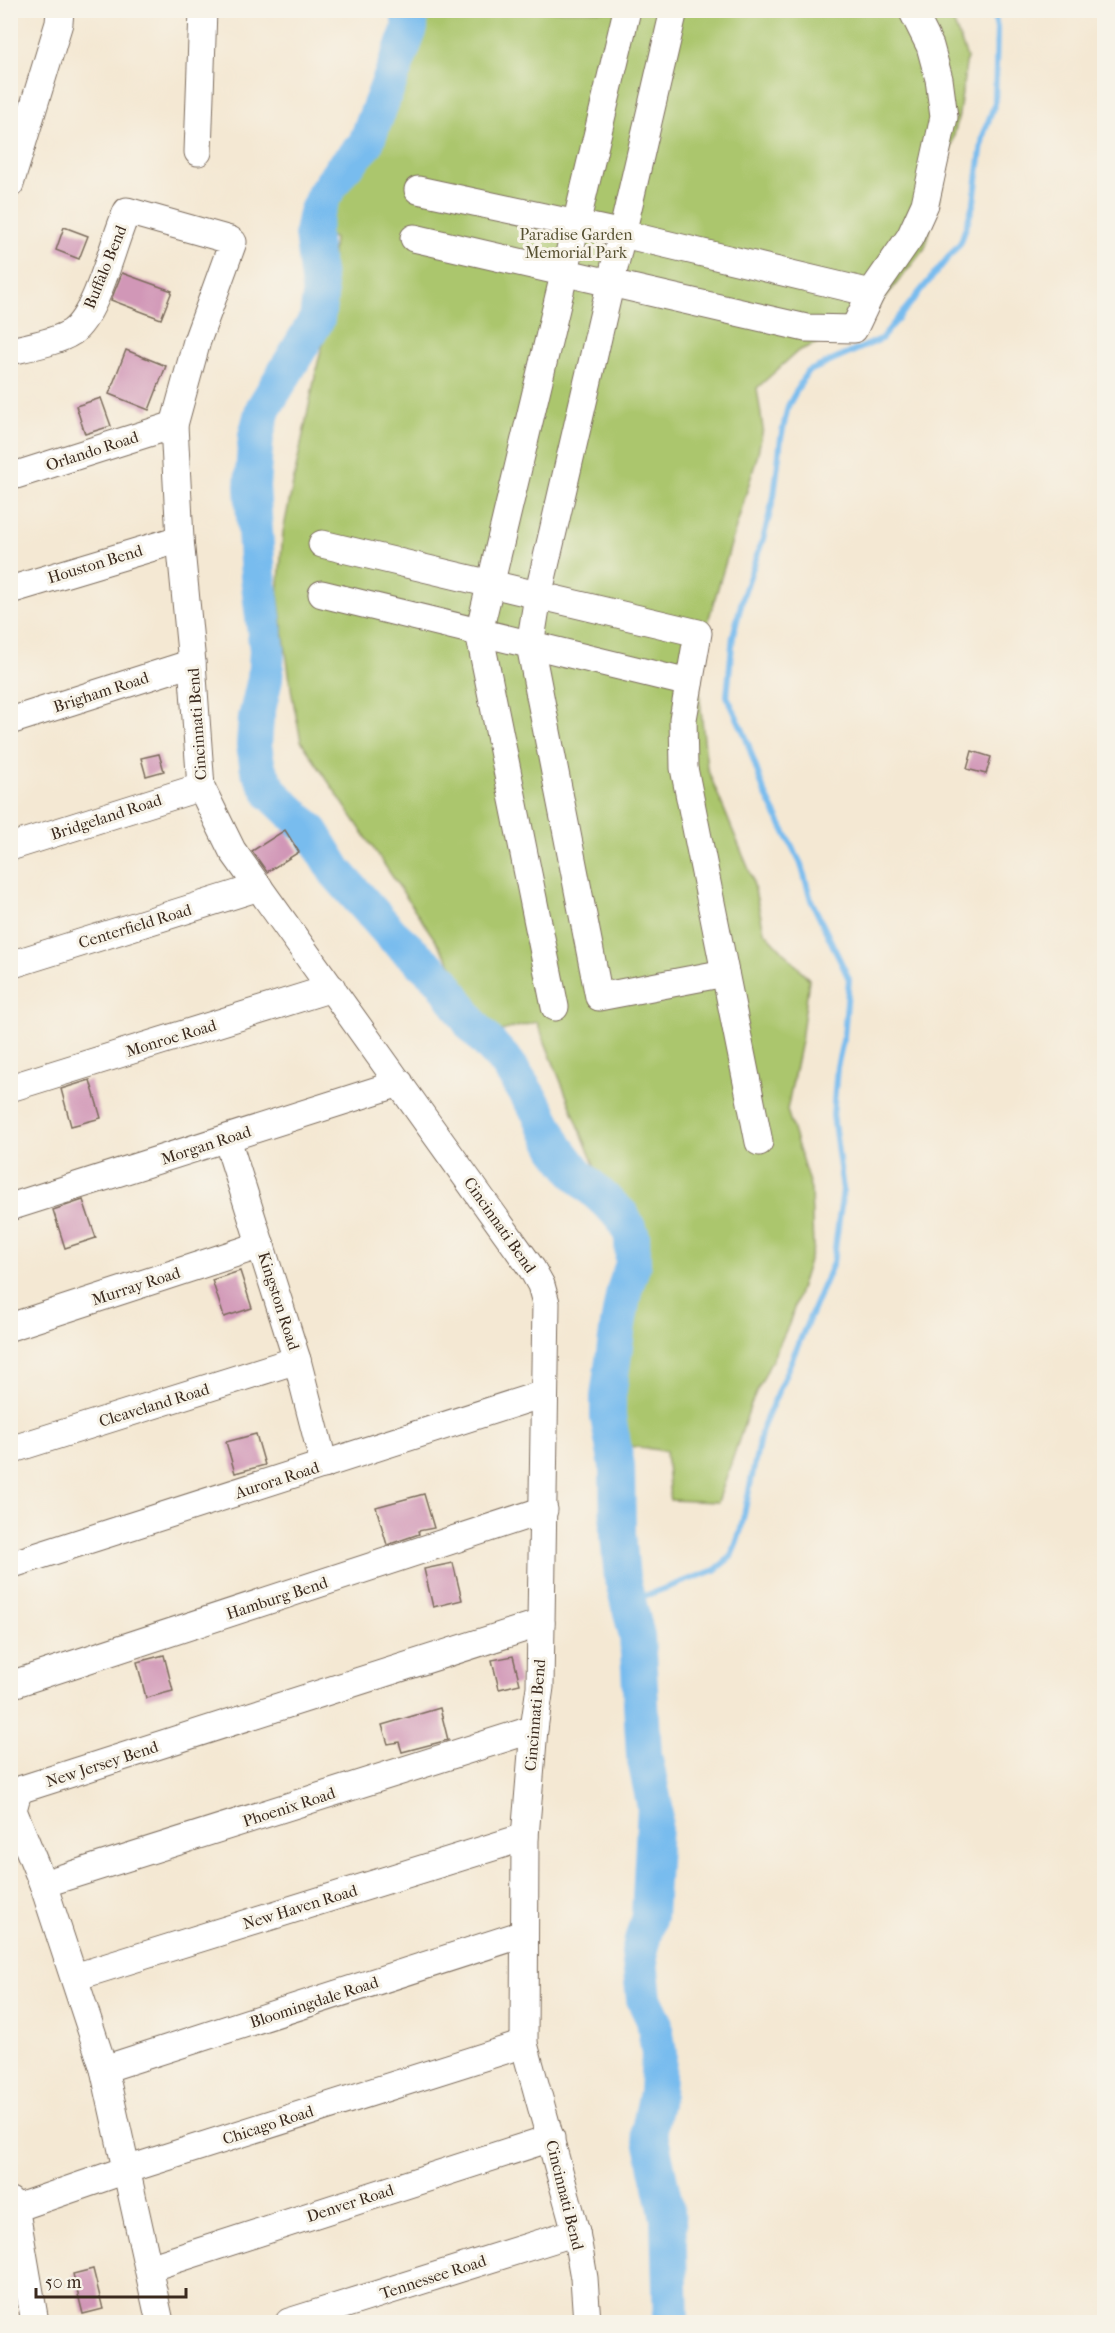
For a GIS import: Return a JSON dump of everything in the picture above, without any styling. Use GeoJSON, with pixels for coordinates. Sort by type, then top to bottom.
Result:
{"type":"FeatureCollection","features":[{"type":"Feature","properties":{"kind":"street"},"geometry":{"type":"LineString","coordinates":[[10,184],[59,23],[60,10]]}},
{"type":"Feature","properties":{"kind":"street"},"geometry":{"type":"LineString","coordinates":[[198,152],[203,10]]}},
{"type":"Feature","properties":{"kind":"street"},"geometry":{"type":"LineString","coordinates":[[555,1007],[480,632],[627,10]]}},
{"type":"Feature","properties":{"kind":"street"},"geometry":{"type":"LineString","coordinates":[[675,10],[538,596],[530,645],[599,997],[724,973]]}},
{"type":"Feature","properties":{"kind":"street"},"geometry":{"type":"LineString","coordinates":[[414,238],[806,328],[854,328],[871,293],[910,237],[925,204],[944,117],[939,79],[930,46],[912,10]]}},
{"type":"Feature","properties":{"kind":"street"},"geometry":{"type":"LineString","coordinates":[[418,190],[623,234],[871,293]]}},
{"type":"Feature","properties":{"kind":"street","name":"Buffalo Bend"},"geometry":{"type":"LineString","coordinates":[[10,351],[37,345],[71,332],[82,321],[95,297],[127,211],[230,240],[234,245]]}},
{"type":"Feature","properties":{"kind":"street","name":"Cincinnati Bend"},"geometry":{"type":"LineString","coordinates":[[234,245],[197,341],[174,425],[180,539],[201,787],[232,850],[532,1269],[541,1285],[546,1303],[543,1394],[542,1623],[540,1686],[525,1837],[524,2044],[576,2232],[584,2278],[586,2322]]}},
{"type":"Feature","properties":{"kind":"street","name":"Orlando Road"},"geometry":{"type":"LineString","coordinates":[[10,477],[174,425]]}},
{"type":"Feature","properties":{"kind":"street","name":"Houston Bend"},"geometry":{"type":"LineString","coordinates":[[10,590],[180,539]]}},
{"type":"Feature","properties":{"kind":"street"},"geometry":{"type":"LineString","coordinates":[[322,544],[698,633],[688,683],[682,737],[684,768],[759,1142]]}},
{"type":"Feature","properties":{"kind":"street"},"geometry":{"type":"LineString","coordinates":[[322,594],[688,683]]}},
{"type":"Feature","properties":{"kind":"street","name":"Brigham Road"},"geometry":{"type":"LineString","coordinates":[[10,721],[192,663]]}},
{"type":"Feature","properties":{"kind":"street","name":"Bridgeland Road"},"geometry":{"type":"LineString","coordinates":[[10,847],[201,787]]}},
{"type":"Feature","properties":{"kind":"street","name":"Centerfield Road"},"geometry":{"type":"LineString","coordinates":[[10,965],[259,887]]}},
{"type":"Feature","properties":{"kind":"street","name":"Monroe Road"},"geometry":{"type":"LineString","coordinates":[[10,1088],[332,988]]}},
{"type":"Feature","properties":{"kind":"street","name":"Morgan Road"},"geometry":{"type":"LineString","coordinates":[[10,1207],[400,1083]]}},
{"type":"Feature","properties":{"kind":"street","name":"Kingston Road"},"geometry":{"type":"LineString","coordinates":[[227,1139],[297,1360],[324,1465]]}},
{"type":"Feature","properties":{"kind":"street","name":"Murray Road"},"geometry":{"type":"LineString","coordinates":[[10,1327],[261,1245]]}},
{"type":"Feature","properties":{"kind":"street","name":"Cleaveland Road"},"geometry":{"type":"LineString","coordinates":[[10,1450],[297,1360]]}},
{"type":"Feature","properties":{"kind":"street","name":"Aurora Road"},"geometry":{"type":"LineString","coordinates":[[10,1565],[543,1394]]}},
{"type":"Feature","properties":{"kind":"street","name":"Hamburg Bend"},"geometry":{"type":"LineString","coordinates":[[10,1685],[543,1510]]}},
{"type":"Feature","properties":{"kind":"street","name":"New Jersey Bend"},"geometry":{"type":"LineString","coordinates":[[160,2322],[104,2069],[43,1884],[13,1810],[17,1795],[22,1789],[542,1623]]}},
{"type":"Feature","properties":{"kind":"street","name":"Phoenix Road"},"geometry":{"type":"LineString","coordinates":[[43,1884],[534,1729]]}},
{"type":"Feature","properties":{"kind":"street","name":"New Haven Road"},"geometry":{"type":"LineString","coordinates":[[75,1977],[525,1837]]}},
{"type":"Feature","properties":{"kind":"street","name":"Bloomingdale Road"},"geometry":{"type":"LineString","coordinates":[[104,2069],[524,1934]]}},
{"type":"Feature","properties":{"kind":"street","name":"Chicago Road"},"geometry":{"type":"LineString","coordinates":[[12,2205],[524,2044]]}},
{"type":"Feature","properties":{"kind":"street","name":"Denver Road"},"geometry":{"type":"LineString","coordinates":[[149,2268],[551,2138]]}},
{"type":"Feature","properties":{"kind":"street"},"geometry":{"type":"LineString","coordinates":[[12,2205],[16,2212],[35,2322]]}},
{"type":"Feature","properties":{"kind":"street","name":"Tennessee Road"},"geometry":{"type":"LineString","coordinates":[[289,2322],[576,2232]]}},
{"type":"Feature","properties":{"kind":"green space","name":"Paradise Garden Memorial Park"},"geometry":{"type":"Polygon","coordinates":[[[408,11],[949,11],[967,57],[959,114],[925,248],[865,323],[798,351],[757,388],[763,429],[757,457],[709,618],[699,690],[707,768],[752,877],[764,931],[809,979],[801,1041],[787,1110],[811,1189],[813,1248],[789,1324],[751,1404],[718,1502],[670,1500],[666,1451],[623,1445],[619,1357],[623,1311],[647,1241],[640,1214],[595,1167],[537,1022],[497,1032],[301,741],[278,595],[283,532],[318,362],[334,300],[332,261],[334,238],[312,233],[316,213],[324,195],[341,170],[365,144],[409,28],[408,11]]]}},
{"type":"Feature","properties":{"kind":"building"},"geometry":{"type":"Polygon","coordinates":[[[64,227],[88,236],[79,259],[56,250],[64,227]]]}},
{"type":"Feature","properties":{"kind":"building"},"geometry":{"type":"Polygon","coordinates":[[[122,273],[172,291],[161,319],[111,300],[122,273]]]}},
{"type":"Feature","properties":{"kind":"building"},"geometry":{"type":"Polygon","coordinates":[[[126,350],[166,366],[149,410],[109,394],[126,350]]]}},
{"type":"Feature","properties":{"kind":"building"},"geometry":{"type":"Polygon","coordinates":[[[101,398],[111,426],[85,434],[76,406],[101,398]]]}},
{"type":"Feature","properties":{"kind":"building"},"geometry":{"type":"Polygon","coordinates":[[[972,751],[991,757],[986,774],[967,769],[972,751]]]}},
{"type":"Feature","properties":{"kind":"building"},"geometry":{"type":"Polygon","coordinates":[[[159,754],[164,771],[146,776],[141,758],[159,754]]]}},
{"type":"Feature","properties":{"kind":"building"},"geometry":{"type":"Polygon","coordinates":[[[285,830],[299,852],[267,872],[252,851],[285,830]]]}},
{"type":"Feature","properties":{"kind":"building"},"geometry":{"type":"Polygon","coordinates":[[[90,1080],[101,1118],[71,1126],[61,1089],[90,1080]]]}},
{"type":"Feature","properties":{"kind":"building"},"geometry":{"type":"Polygon","coordinates":[[[83,1200],[96,1238],[65,1248],[53,1210],[83,1200]]]}},
{"type":"Feature","properties":{"kind":"building"},"geometry":{"type":"Polygon","coordinates":[[[240,1271],[252,1308],[224,1317],[212,1280],[240,1271]]]}},
{"type":"Feature","properties":{"kind":"building"},"geometry":{"type":"Polygon","coordinates":[[[256,1434],[265,1465],[235,1473],[226,1442],[256,1434]]]}},
{"type":"Feature","properties":{"kind":"building"},"geometry":{"type":"Polygon","coordinates":[[[424,1494],[434,1528],[418,1531],[419,1534],[387,1545],[376,1507],[424,1494]]]}},
{"type":"Feature","properties":{"kind":"building"},"geometry":{"type":"Polygon","coordinates":[[[453,1563],[462,1600],[433,1607],[424,1569],[453,1563]]]}},
{"type":"Feature","properties":{"kind":"building"},"geometry":{"type":"Polygon","coordinates":[[[164,1655],[173,1691],[146,1698],[137,1662],[164,1655]]]}},
{"type":"Feature","properties":{"kind":"building"},"geometry":{"type":"Polygon","coordinates":[[[513,1656],[520,1684],[499,1689],[492,1660],[513,1656]]]}},
{"type":"Feature","properties":{"kind":"building"},"geometry":{"type":"Polygon","coordinates":[[[440,1708],[448,1740],[402,1752],[399,1742],[388,1744],[382,1725],[440,1708]]]}},
{"type":"Feature","properties":{"kind":"building"},"geometry":{"type":"Polygon","coordinates":[[[93,2269],[103,2309],[83,2314],[73,2274],[93,2269]]]}},
{"type":"Feature","properties":{"kind":"waterway"},"geometry":{"type":"LineString","coordinates":[[408,10],[410,28],[365,145],[341,170],[324,195],[316,213],[312,233],[320,296],[317,319],[263,409],[256,436],[252,486],[258,576],[267,650],[265,679],[256,718],[254,745],[258,769],[272,794],[312,832],[336,872],[392,935],[442,980],[472,1025],[508,1064],[538,1111],[557,1148],[577,1174],[622,1216],[632,1236],[633,1264],[624,1291],[618,1325],[608,1397],[608,1417],[617,1466],[618,1535],[622,1578],[637,1636],[644,1755],[655,1807],[649,1916],[639,1952],[644,1999],[654,2020],[659,2054],[657,2093],[649,2130],[668,2218],[671,2322]]}},
{"type":"Feature","properties":{"kind":"waterway"},"geometry":{"type":"LineString","coordinates":[[628,1602],[715,1570],[731,1557],[740,1533],[762,1429],[833,1263],[843,1190],[833,1115],[849,979],[811,900],[801,864],[764,791],[745,735],[727,696],[733,636],[774,496],[781,438],[788,406],[807,372],[881,339],[961,242],[974,202],[983,136],[995,103],[997,29],[994,10]]}}]}
